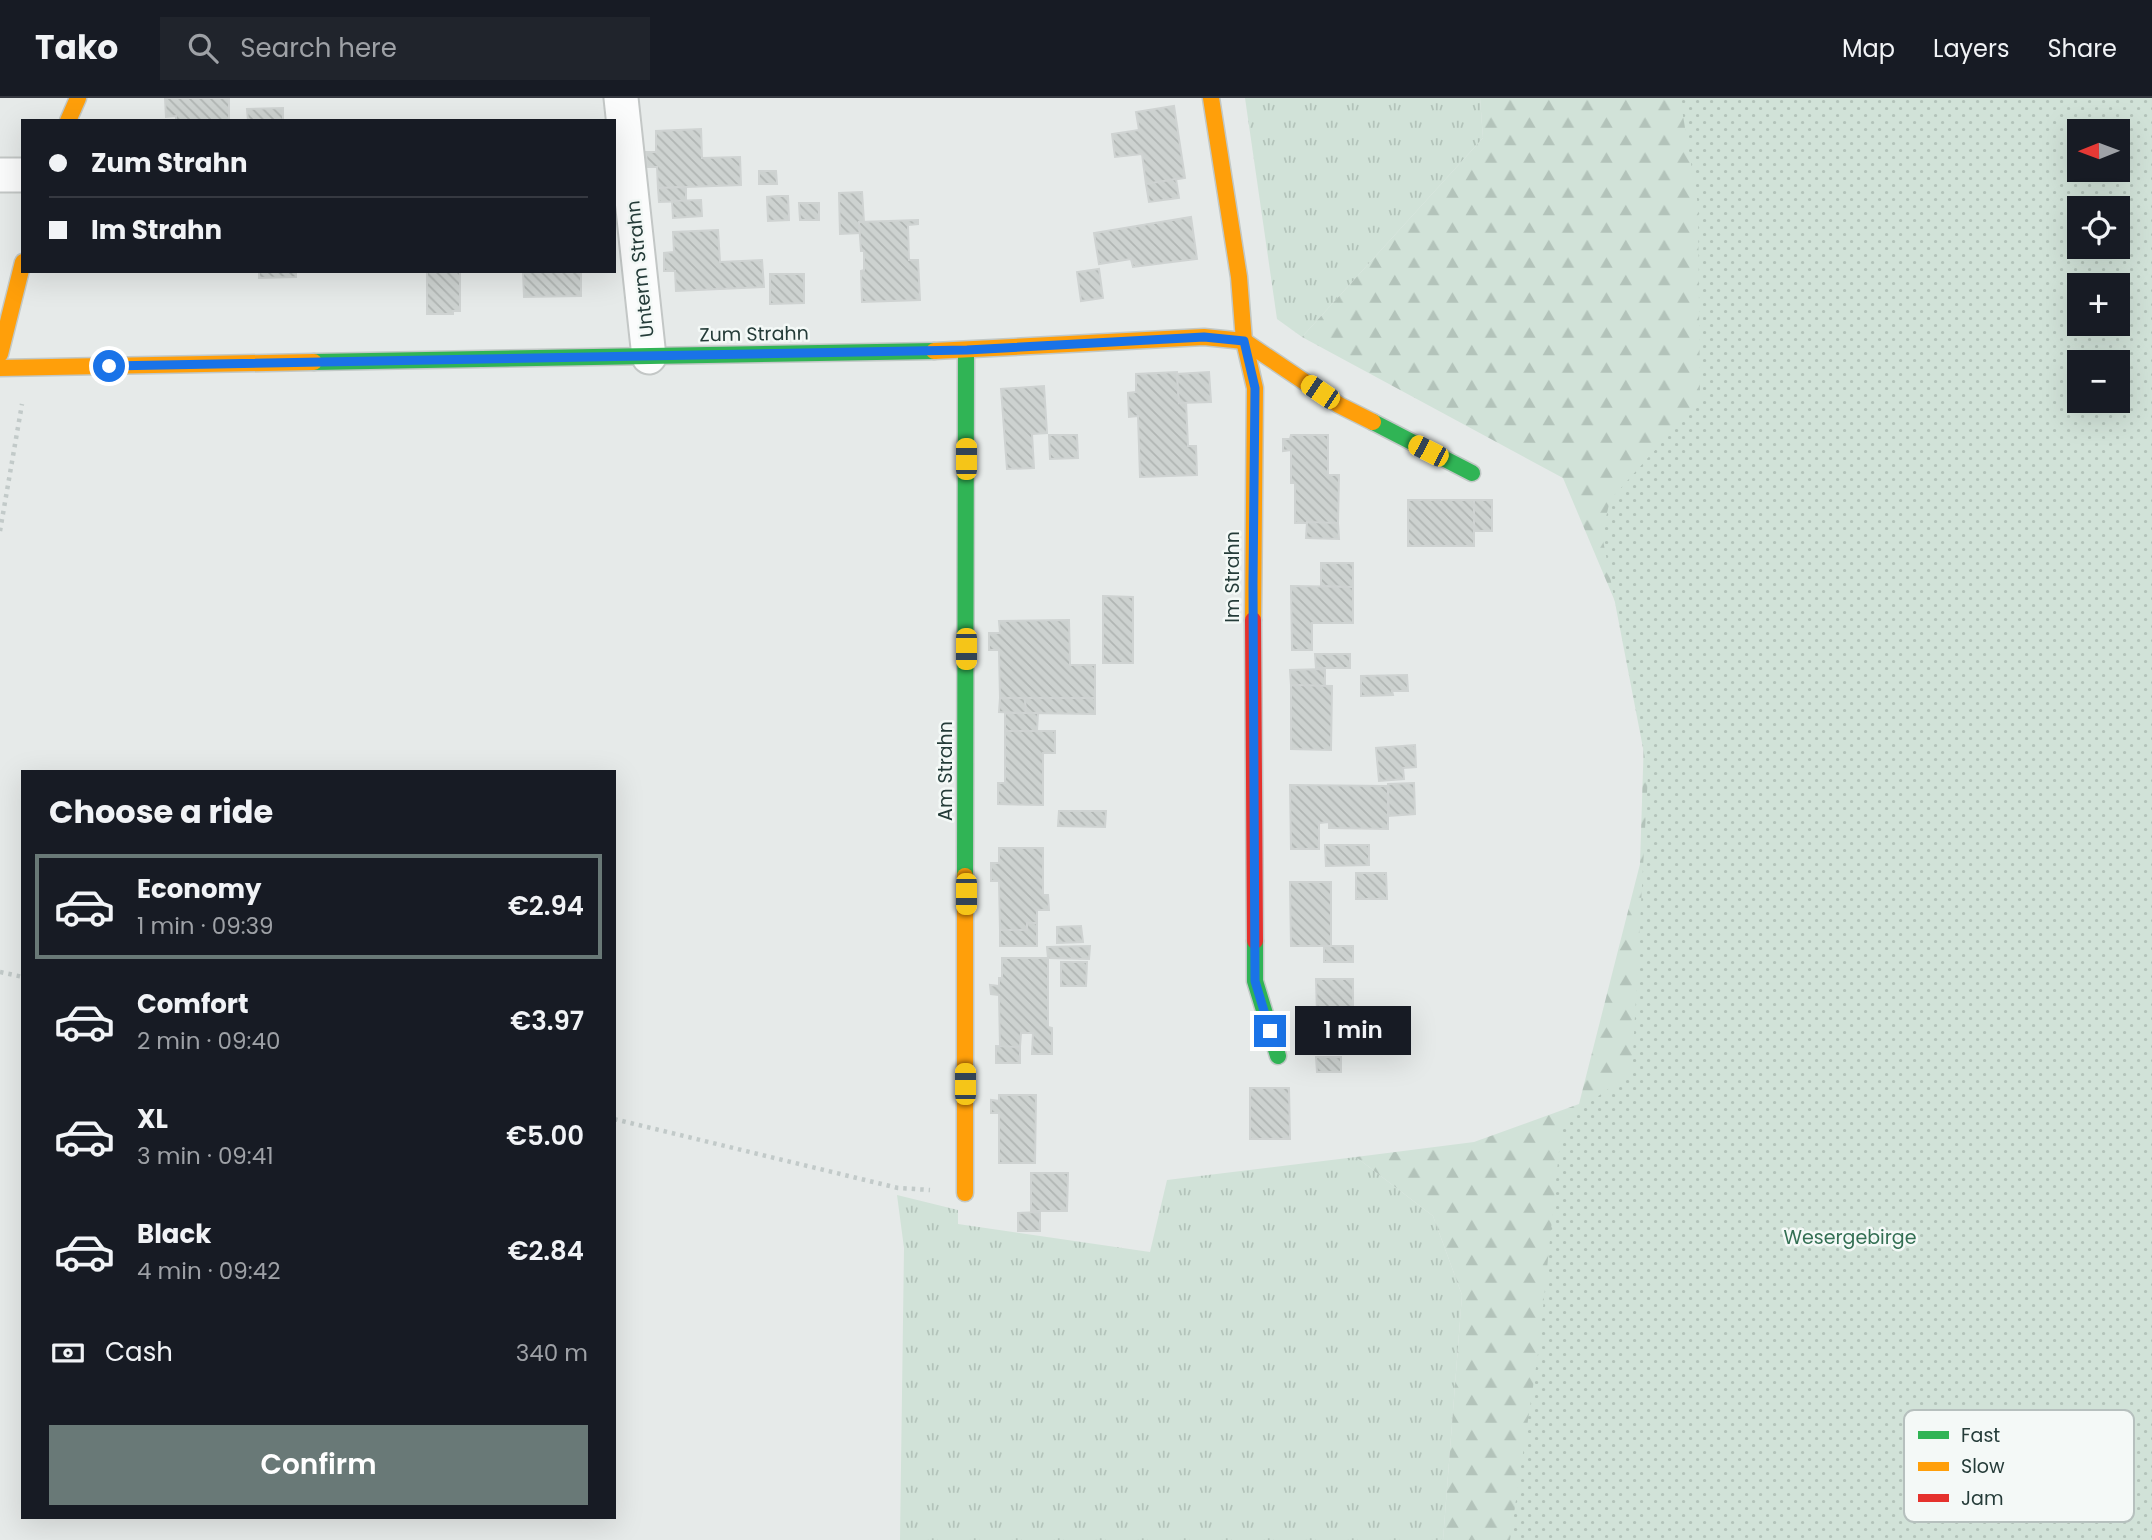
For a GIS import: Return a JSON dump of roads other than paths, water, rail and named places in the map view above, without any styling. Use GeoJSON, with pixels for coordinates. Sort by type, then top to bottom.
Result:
{"type":"FeatureCollection","features":[{"type":"Feature","properties":{"kind":"street"},"geometry":{"type":"LineString","coordinates":[[69,119],[78,98]]}},
{"type":"Feature","properties":{"kind":"street","name":"Unterm Strahn"},"geometry":{"type":"LineString","coordinates":[[621,98],[649,357]]}},
{"type":"Feature","properties":{"kind":"street","name":"Im Strahn"},"geometry":{"type":"LineString","coordinates":[[1211,98],[1239,277],[1244,341],[1255,388],[1255,981],[1278,1056]]}},
{"type":"Feature","properties":{"kind":"street"},"geometry":{"type":"LineString","coordinates":[[0,175],[21,175]]}},
{"type":"Feature","properties":{"kind":"street"},"geometry":{"type":"LineString","coordinates":[[0,354],[21,270]]}},
{"type":"Feature","properties":{"kind":"street","name":"Zum Strahn"},"geometry":{"type":"LineString","coordinates":[[0,368],[967,350],[1204,337],[1244,341],[1339,405],[1472,473]]}},
{"type":"Feature","properties":{"kind":"street","name":"Am Strahn"},"geometry":{"type":"LineString","coordinates":[[965,1193],[967,350]]}},
{"type":"Feature","properties":{"kind":"park label","name":"Wesergebirge"},"geometry":{"type":"Point","coordinates":[1850,1237]}}]}
